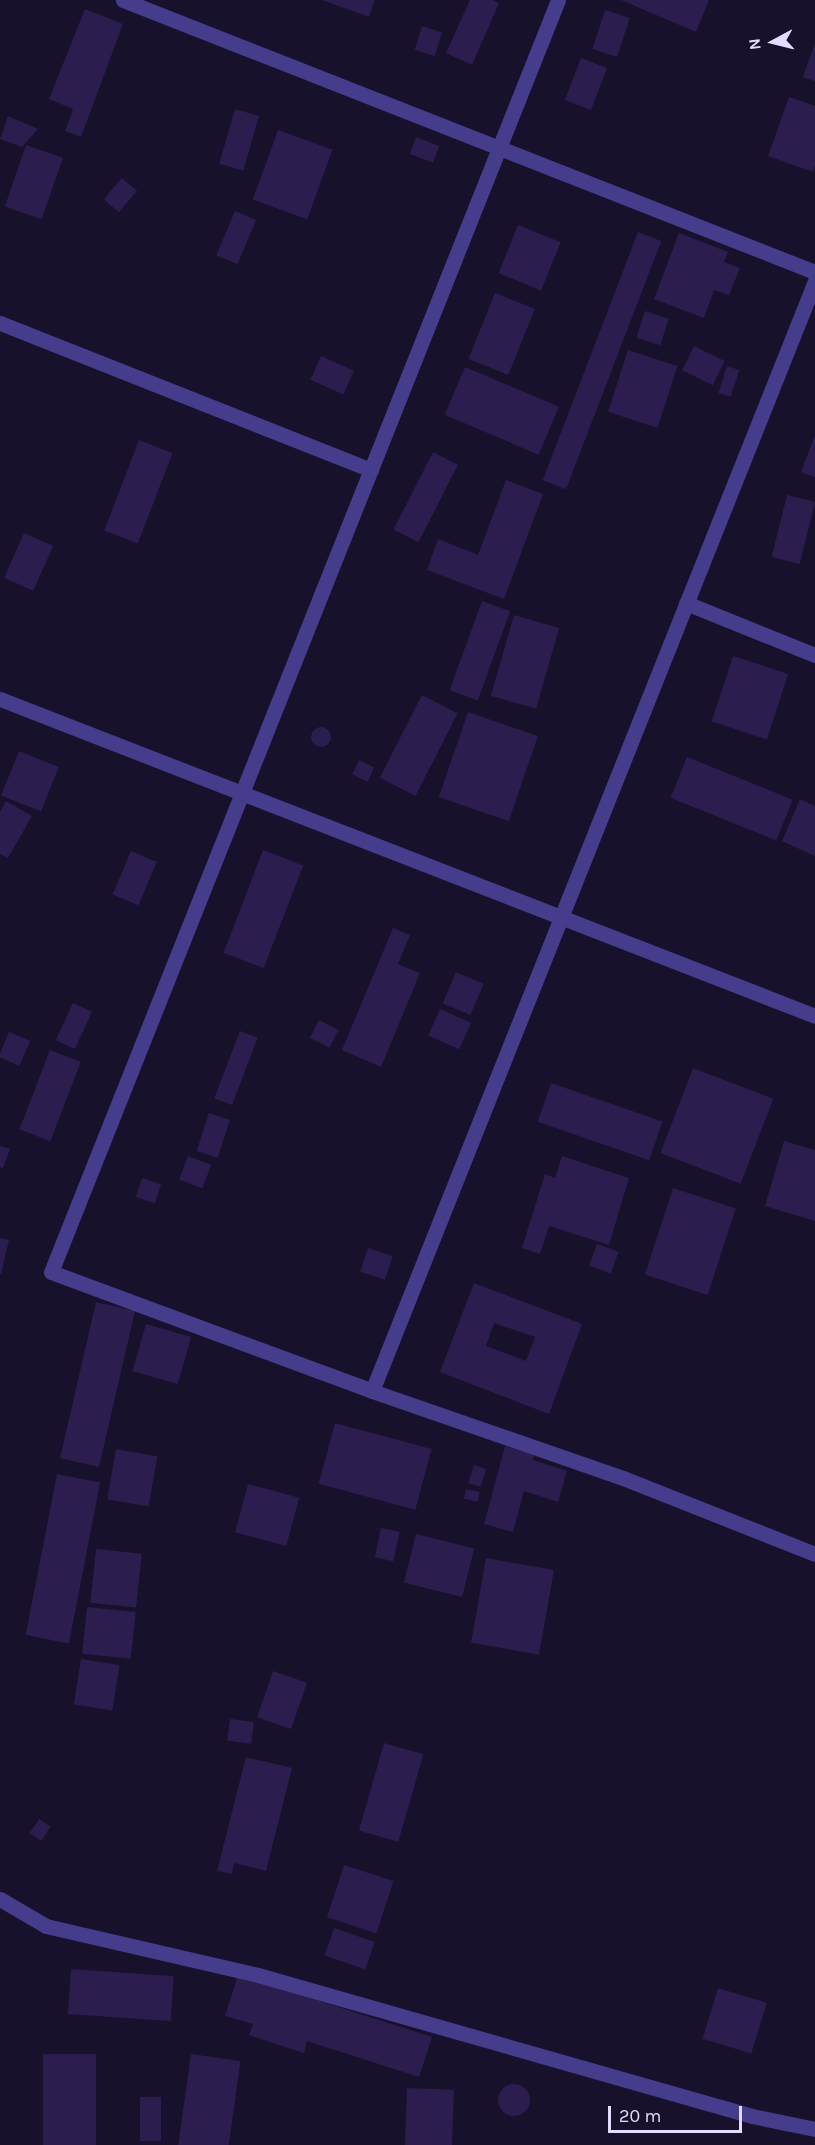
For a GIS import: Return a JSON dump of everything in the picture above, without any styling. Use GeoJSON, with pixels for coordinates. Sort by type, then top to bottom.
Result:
{"type":"FeatureCollection","features":[{"type":"Feature","properties":{"kind":"street"},"geometry":{"type":"LineString","coordinates":[[123,0],[815,272]]}},
{"type":"Feature","properties":{"kind":"street"},"geometry":{"type":"LineString","coordinates":[[558,0],[51,1272],[372,1391],[623,1478],[815,1554]]}},
{"type":"Feature","properties":{"kind":"street"},"geometry":{"type":"LineString","coordinates":[[372,1391],[815,281]]}},
{"type":"Feature","properties":{"kind":"street"},"geometry":{"type":"LineString","coordinates":[[0,323],[371,470]]}},
{"type":"Feature","properties":{"kind":"street"},"geometry":{"type":"LineString","coordinates":[[686,603],[815,656]]}},
{"type":"Feature","properties":{"kind":"street"},"geometry":{"type":"LineString","coordinates":[[0,699],[815,1016]]}},
{"type":"Feature","properties":{"kind":"street"},"geometry":{"type":"LineString","coordinates":[[0,1899],[46,1926],[258,1975],[752,2116],[815,2128]]}},
{"type":"Feature","properties":{"kind":"building"},"geometry":{"type":"Polygon","coordinates":[[[322,0],[375,0],[369,17],[322,0]]]}},
{"type":"Feature","properties":{"kind":"building"},"geometry":{"type":"Polygon","coordinates":[[[470,0],[493,0],[499,3],[472,65],[446,53],[470,0]]]}},
{"type":"Feature","properties":{"kind":"building"},"geometry":{"type":"Polygon","coordinates":[[[621,0],[709,0],[696,32],[621,0]]]}},
{"type":"Feature","properties":{"kind":"building"},"geometry":{"type":"Polygon","coordinates":[[[85,9],[123,24],[81,137],[65,131],[73,109],[49,99],[85,9]]]}},
{"type":"Feature","properties":{"kind":"building"},"geometry":{"type":"Polygon","coordinates":[[[605,10],[630,18],[617,57],[592,49],[605,10]]]}},
{"type":"Feature","properties":{"kind":"building"},"geometry":{"type":"Polygon","coordinates":[[[422,26],[442,32],[435,56],[415,50],[422,26]]]}},
{"type":"Feature","properties":{"kind":"building"},"geometry":{"type":"Polygon","coordinates":[[[815,43],[815,81],[803,77],[815,43]]]}},
{"type":"Feature","properties":{"kind":"building"},"geometry":{"type":"Polygon","coordinates":[[[581,58],[607,68],[591,110],[565,100],[581,58]]]}},
{"type":"Feature","properties":{"kind":"building"},"geometry":{"type":"Polygon","coordinates":[[[789,97],[815,106],[813,172],[768,156],[789,97]]]}},
{"type":"Feature","properties":{"kind":"building"},"geometry":{"type":"Polygon","coordinates":[[[235,109],[259,116],[243,171],[219,164],[235,109]]]}},
{"type":"Feature","properties":{"kind":"building"},"geometry":{"type":"Polygon","coordinates":[[[8,116],[38,129],[22,147],[0,139],[8,116]]]}},
{"type":"Feature","properties":{"kind":"building"},"geometry":{"type":"Polygon","coordinates":[[[278,130],[333,150],[307,219],[253,200],[278,130]]]}},
{"type":"Feature","properties":{"kind":"building"},"geometry":{"type":"Polygon","coordinates":[[[416,137],[439,146],[433,163],[410,154],[416,137]]]}},
{"type":"Feature","properties":{"kind":"building"},"geometry":{"type":"Polygon","coordinates":[[[26,145],[63,158],[42,219],[5,206],[26,145]]]}},
{"type":"Feature","properties":{"kind":"building"},"geometry":{"type":"Polygon","coordinates":[[[122,178],[137,191],[119,212],[104,199],[122,178]]]}},
{"type":"Feature","properties":{"kind":"building"},"geometry":{"type":"Polygon","coordinates":[[[235,211],[256,220],[237,264],[216,255],[235,211]]]}},
{"type":"Feature","properties":{"kind":"building"},"geometry":{"type":"Polygon","coordinates":[[[518,225],[561,242],[541,290],[499,273],[518,225]]]}},
{"type":"Feature","properties":{"kind":"building"},"geometry":{"type":"Polygon","coordinates":[[[638,232],[661,241],[566,489],[543,480],[638,232]]]}},
{"type":"Feature","properties":{"kind":"building"},"geometry":{"type":"Polygon","coordinates":[[[679,233],[728,252],[724,262],[740,268],[729,295],[714,290],[704,318],[654,299],[679,233]]]}},
{"type":"Feature","properties":{"kind":"building"},"geometry":{"type":"Polygon","coordinates":[[[495,293],[535,309],[508,375],[468,359],[495,293]]]}},
{"type":"Feature","properties":{"kind":"building"},"geometry":{"type":"Polygon","coordinates":[[[645,311],[669,319],[660,345],[636,338],[645,311]]]}},
{"type":"Feature","properties":{"kind":"building"},"geometry":{"type":"Polygon","coordinates":[[[694,346],[725,361],[713,385],[682,370],[694,346]]]}},
{"type":"Feature","properties":{"kind":"building"},"geometry":{"type":"Polygon","coordinates":[[[628,350],[677,366],[657,428],[608,412],[628,350]]]}},
{"type":"Feature","properties":{"kind":"building"},"geometry":{"type":"Polygon","coordinates":[[[321,356],[354,371],[343,394],[310,380],[321,356]]]}},
{"type":"Feature","properties":{"kind":"building"},"geometry":{"type":"Polygon","coordinates":[[[727,366],[739,370],[731,397],[718,393],[727,366]]]}},
{"type":"Feature","properties":{"kind":"building"},"geometry":{"type":"Polygon","coordinates":[[[465,367],[559,407],[539,455],[445,415],[465,367]]]}},
{"type":"Feature","properties":{"kind":"building"},"geometry":{"type":"Polygon","coordinates":[[[815,435],[815,477],[801,472],[815,435]]]}},
{"type":"Feature","properties":{"kind":"building"},"geometry":{"type":"Polygon","coordinates":[[[139,440],[173,453],[138,543],[104,531],[139,440]]]}},
{"type":"Feature","properties":{"kind":"building"},"geometry":{"type":"Polygon","coordinates":[[[433,452],[458,465],[418,542],[394,530],[433,452]]]}},
{"type":"Feature","properties":{"kind":"building"},"geometry":{"type":"Polygon","coordinates":[[[506,480],[543,494],[504,599],[427,570],[438,539],[478,555],[506,480]]]}},
{"type":"Feature","properties":{"kind":"building"},"geometry":{"type":"Polygon","coordinates":[[[787,495],[815,502],[800,564],[772,557],[787,495]]]}},
{"type":"Feature","properties":{"kind":"building"},"geometry":{"type":"Polygon","coordinates":[[[24,533],[53,546],[33,591],[4,578],[24,533]]]}},
{"type":"Feature","properties":{"kind":"building"},"geometry":{"type":"Polygon","coordinates":[[[482,601],[510,611],[478,701],[450,690],[482,601]]]}},
{"type":"Feature","properties":{"kind":"building"},"geometry":{"type":"Polygon","coordinates":[[[514,615],[559,628],[536,709],[491,696],[514,615]]]}},
{"type":"Feature","properties":{"kind":"building"},"geometry":{"type":"Polygon","coordinates":[[[733,656],[788,674],[767,740],[712,722],[733,656]]]}},
{"type":"Feature","properties":{"kind":"building"},"geometry":{"type":"Polygon","coordinates":[[[422,695],[458,713],[415,796],[380,778],[422,695]]]}},
{"type":"Feature","properties":{"kind":"building"},"geometry":{"type":"Polygon","coordinates":[[[468,712],[538,736],[509,821],[439,797],[468,712]]]}},
{"type":"Feature","properties":{"kind":"building"},"geometry":{"type":"Polygon","coordinates":[[[317,727],[325,727],[331,733],[331,741],[325,747],[317,747],[311,741],[311,733],[317,727]]]}},
{"type":"Feature","properties":{"kind":"building"},"geometry":{"type":"Polygon","coordinates":[[[19,751],[59,767],[41,812],[1,796],[19,751]]]}},
{"type":"Feature","properties":{"kind":"building"},"geometry":{"type":"Polygon","coordinates":[[[687,757],[793,800],[776,841],[671,798],[687,757]]]}},
{"type":"Feature","properties":{"kind":"building"},"geometry":{"type":"Polygon","coordinates":[[[359,760],[374,767],[368,782],[352,775],[359,760]]]}},
{"type":"Feature","properties":{"kind":"building"},"geometry":{"type":"Polygon","coordinates":[[[800,799],[815,806],[815,856],[782,841],[800,799]]]}},
{"type":"Feature","properties":{"kind":"building"},"geometry":{"type":"Polygon","coordinates":[[[6,801],[32,816],[8,858],[0,854],[0,812],[6,801]]]}},
{"type":"Feature","properties":{"kind":"building"},"geometry":{"type":"Polygon","coordinates":[[[263,850],[303,865],[264,968],[224,953],[263,850]]]}},
{"type":"Feature","properties":{"kind":"building"},"geometry":{"type":"Polygon","coordinates":[[[131,851],[157,862],[138,905],[113,894],[131,851]]]}},
{"type":"Feature","properties":{"kind":"building"},"geometry":{"type":"Polygon","coordinates":[[[393,928],[410,935],[398,964],[420,973],[381,1067],[342,1050],[393,928]]]}},
{"type":"Feature","properties":{"kind":"building"},"geometry":{"type":"Polygon","coordinates":[[[456,972],[484,984],[470,1015],[443,1003],[456,972]]]}},
{"type":"Feature","properties":{"kind":"building"},"geometry":{"type":"Polygon","coordinates":[[[73,1003],[92,1012],[75,1049],[56,1040],[73,1003]]]}},
{"type":"Feature","properties":{"kind":"building"},"geometry":{"type":"Polygon","coordinates":[[[440,1009],[471,1023],[459,1049],[428,1035],[440,1009]]]}},
{"type":"Feature","properties":{"kind":"building"},"geometry":{"type":"Polygon","coordinates":[[[319,1020],[339,1030],[330,1048],[310,1038],[319,1020]]]}},
{"type":"Feature","properties":{"kind":"building"},"geometry":{"type":"Polygon","coordinates":[[[240,1031],[258,1038],[232,1105],[214,1098],[240,1031]]]}},
{"type":"Feature","properties":{"kind":"building"},"geometry":{"type":"Polygon","coordinates":[[[9,1032],[30,1041],[20,1066],[0,1058],[9,1032]]]}},
{"type":"Feature","properties":{"kind":"building"},"geometry":{"type":"Polygon","coordinates":[[[50,1050],[81,1062],[50,1141],[20,1129],[50,1050]]]}},
{"type":"Feature","properties":{"kind":"building"},"geometry":{"type":"Polygon","coordinates":[[[693,1068],[773,1099],[741,1184],[660,1153],[693,1068]]]}},
{"type":"Feature","properties":{"kind":"building"},"geometry":{"type":"Polygon","coordinates":[[[551,1083],[663,1121],[649,1160],[538,1122],[551,1083]]]}},
{"type":"Feature","properties":{"kind":"building"},"geometry":{"type":"Polygon","coordinates":[[[209,1113],[230,1120],[218,1158],[197,1151],[209,1113]]]}},
{"type":"Feature","properties":{"kind":"building"},"geometry":{"type":"Polygon","coordinates":[[[784,1141],[815,1150],[815,1221],[765,1206],[784,1141]]]}},
{"type":"Feature","properties":{"kind":"building"},"geometry":{"type":"Polygon","coordinates":[[[0,1146],[10,1149],[3,1168],[0,1167],[0,1146]]]}},
{"type":"Feature","properties":{"kind":"building"},"geometry":{"type":"Polygon","coordinates":[[[188,1156],[211,1165],[202,1188],[179,1179],[188,1156]]]}},
{"type":"Feature","properties":{"kind":"building"},"geometry":{"type":"Polygon","coordinates":[[[562,1156],[629,1178],[609,1245],[549,1226],[540,1254],[522,1248],[545,1174],[555,1178],[562,1156]]]}},
{"type":"Feature","properties":{"kind":"building"},"geometry":{"type":"Polygon","coordinates":[[[142,1178],[161,1184],[155,1203],[136,1197],[142,1178]]]}},
{"type":"Feature","properties":{"kind":"building"},"geometry":{"type":"Polygon","coordinates":[[[673,1188],[736,1208],[708,1295],[645,1275],[673,1188]]]}},
{"type":"Feature","properties":{"kind":"building"},"geometry":{"type":"Polygon","coordinates":[[[0,1238],[9,1240],[1,1274],[0,1274],[0,1238]]]}},
{"type":"Feature","properties":{"kind":"building"},"geometry":{"type":"Polygon","coordinates":[[[597,1244],[619,1252],[611,1273],[589,1266],[597,1244]]]}},
{"type":"Feature","properties":{"kind":"building"},"geometry":{"type":"Polygon","coordinates":[[[368,1248],[393,1256],[385,1280],[360,1272],[368,1248]]]}},
{"type":"Feature","properties":{"kind":"building"},"geometry":{"type":"Polygon","coordinates":[[[474,1283],[582,1324],[549,1414],[440,1372],[474,1283]],[[494,1323],[486,1346],[526,1361],[535,1337],[494,1323]]]}},
{"type":"Feature","properties":{"kind":"building"},"geometry":{"type":"Polygon","coordinates":[[[96,1302],[135,1311],[99,1467],[60,1458],[96,1302]]]}},
{"type":"Feature","properties":{"kind":"building"},"geometry":{"type":"Polygon","coordinates":[[[146,1324],[191,1337],[178,1384],[132,1371],[146,1324]]]}},
{"type":"Feature","properties":{"kind":"building"},"geometry":{"type":"Polygon","coordinates":[[[335,1423],[432,1449],[415,1510],[319,1484],[335,1423]]]}},
{"type":"Feature","properties":{"kind":"building"},"geometry":{"type":"Polygon","coordinates":[[[505,1446],[534,1454],[533,1460],[567,1471],[558,1502],[524,1491],[513,1532],[484,1524],[505,1446]]]}},
{"type":"Feature","properties":{"kind":"building"},"geometry":{"type":"Polygon","coordinates":[[[116,1449],[157,1456],[149,1507],[107,1499],[116,1449]]]}},
{"type":"Feature","properties":{"kind":"building"},"geometry":{"type":"Polygon","coordinates":[[[474,1465],[486,1469],[480,1487],[468,1483],[474,1465]]]}},
{"type":"Feature","properties":{"kind":"building"},"geometry":{"type":"Polygon","coordinates":[[[57,1474],[100,1482],[69,1643],[26,1635],[57,1474]]]}},
{"type":"Feature","properties":{"kind":"building"},"geometry":{"type":"Polygon","coordinates":[[[248,1484],[299,1498],[286,1546],[235,1532],[248,1484]]]}},
{"type":"Feature","properties":{"kind":"building"},"geometry":{"type":"Polygon","coordinates":[[[466,1489],[480,1492],[478,1502],[464,1499],[466,1489]]]}},
{"type":"Feature","properties":{"kind":"building"},"geometry":{"type":"Polygon","coordinates":[[[381,1528],[400,1532],[393,1561],[375,1557],[381,1528]]]}},
{"type":"Feature","properties":{"kind":"building"},"geometry":{"type":"Polygon","coordinates":[[[416,1534],[474,1549],[462,1597],[404,1583],[416,1534]]]}},
{"type":"Feature","properties":{"kind":"building"},"geometry":{"type":"Polygon","coordinates":[[[96,1549],[142,1554],[136,1608],[90,1603],[96,1549]]]}},
{"type":"Feature","properties":{"kind":"building"},"geometry":{"type":"Polygon","coordinates":[[[486,1558],[554,1570],[539,1655],[471,1643],[486,1558]]]}},
{"type":"Feature","properties":{"kind":"building"},"geometry":{"type":"Polygon","coordinates":[[[87,1607],[136,1612],[131,1659],[82,1654],[87,1607]]]}},
{"type":"Feature","properties":{"kind":"building"},"geometry":{"type":"Polygon","coordinates":[[[81,1659],[120,1665],[112,1711],[74,1704],[81,1659]]]}},
{"type":"Feature","properties":{"kind":"building"},"geometry":{"type":"Polygon","coordinates":[[[273,1671],[307,1683],[291,1729],[257,1717],[273,1671]]]}},
{"type":"Feature","properties":{"kind":"building"},"geometry":{"type":"Polygon","coordinates":[[[230,1719],[254,1722],[251,1744],[227,1741],[230,1719]]]}},
{"type":"Feature","properties":{"kind":"building"},"geometry":{"type":"Polygon","coordinates":[[[384,1743],[423,1754],[398,1842],[359,1830],[384,1743]]]}},
{"type":"Feature","properties":{"kind":"building"},"geometry":{"type":"Polygon","coordinates":[[[246,1757],[292,1768],[266,1871],[234,1863],[232,1874],[217,1871],[246,1757]]]}},
{"type":"Feature","properties":{"kind":"building"},"geometry":{"type":"Polygon","coordinates":[[[39,1819],[51,1827],[41,1841],[29,1833],[39,1819]]]}},
{"type":"Feature","properties":{"kind":"building"},"geometry":{"type":"Polygon","coordinates":[[[344,1865],[393,1881],[376,1933],[327,1917],[344,1865]]]}},
{"type":"Feature","properties":{"kind":"building"},"geometry":{"type":"Polygon","coordinates":[[[334,1928],[375,1942],[365,1969],[325,1955],[334,1928]]]}},
{"type":"Feature","properties":{"kind":"building"},"geometry":{"type":"Polygon","coordinates":[[[71,1969],[174,1976],[171,2021],[68,2014],[71,1969]]]}},
{"type":"Feature","properties":{"kind":"building"},"geometry":{"type":"Polygon","coordinates":[[[238,1975],[432,2037],[419,2077],[307,2041],[304,2053],[249,2035],[253,2024],[225,2016],[238,1975]]]}},
{"type":"Feature","properties":{"kind":"building"},"geometry":{"type":"Polygon","coordinates":[[[718,1988],[767,2003],[751,2054],[703,2039],[718,1988]]]}},
{"type":"Feature","properties":{"kind":"building"},"geometry":{"type":"Polygon","coordinates":[[[43,2054],[96,2054],[96,2145],[43,2145],[43,2054]]]}},
{"type":"Feature","properties":{"kind":"building"},"geometry":{"type":"Polygon","coordinates":[[[191,2054],[241,2061],[229,2145],[178,2145],[191,2054]]]}},
{"type":"Feature","properties":{"kind":"building"},"geometry":{"type":"Polygon","coordinates":[[[514,2084],[526,2088],[530,2100],[526,2112],[514,2116],[502,2112],[498,2100],[502,2088],[514,2084]]]}},
{"type":"Feature","properties":{"kind":"building"},"geometry":{"type":"Polygon","coordinates":[[[407,2088],[454,2090],[452,2145],[405,2145],[407,2088]]]}},
{"type":"Feature","properties":{"kind":"building"},"geometry":{"type":"Polygon","coordinates":[[[140,2097],[161,2097],[161,2141],[140,2141],[140,2097]]]}}]}
